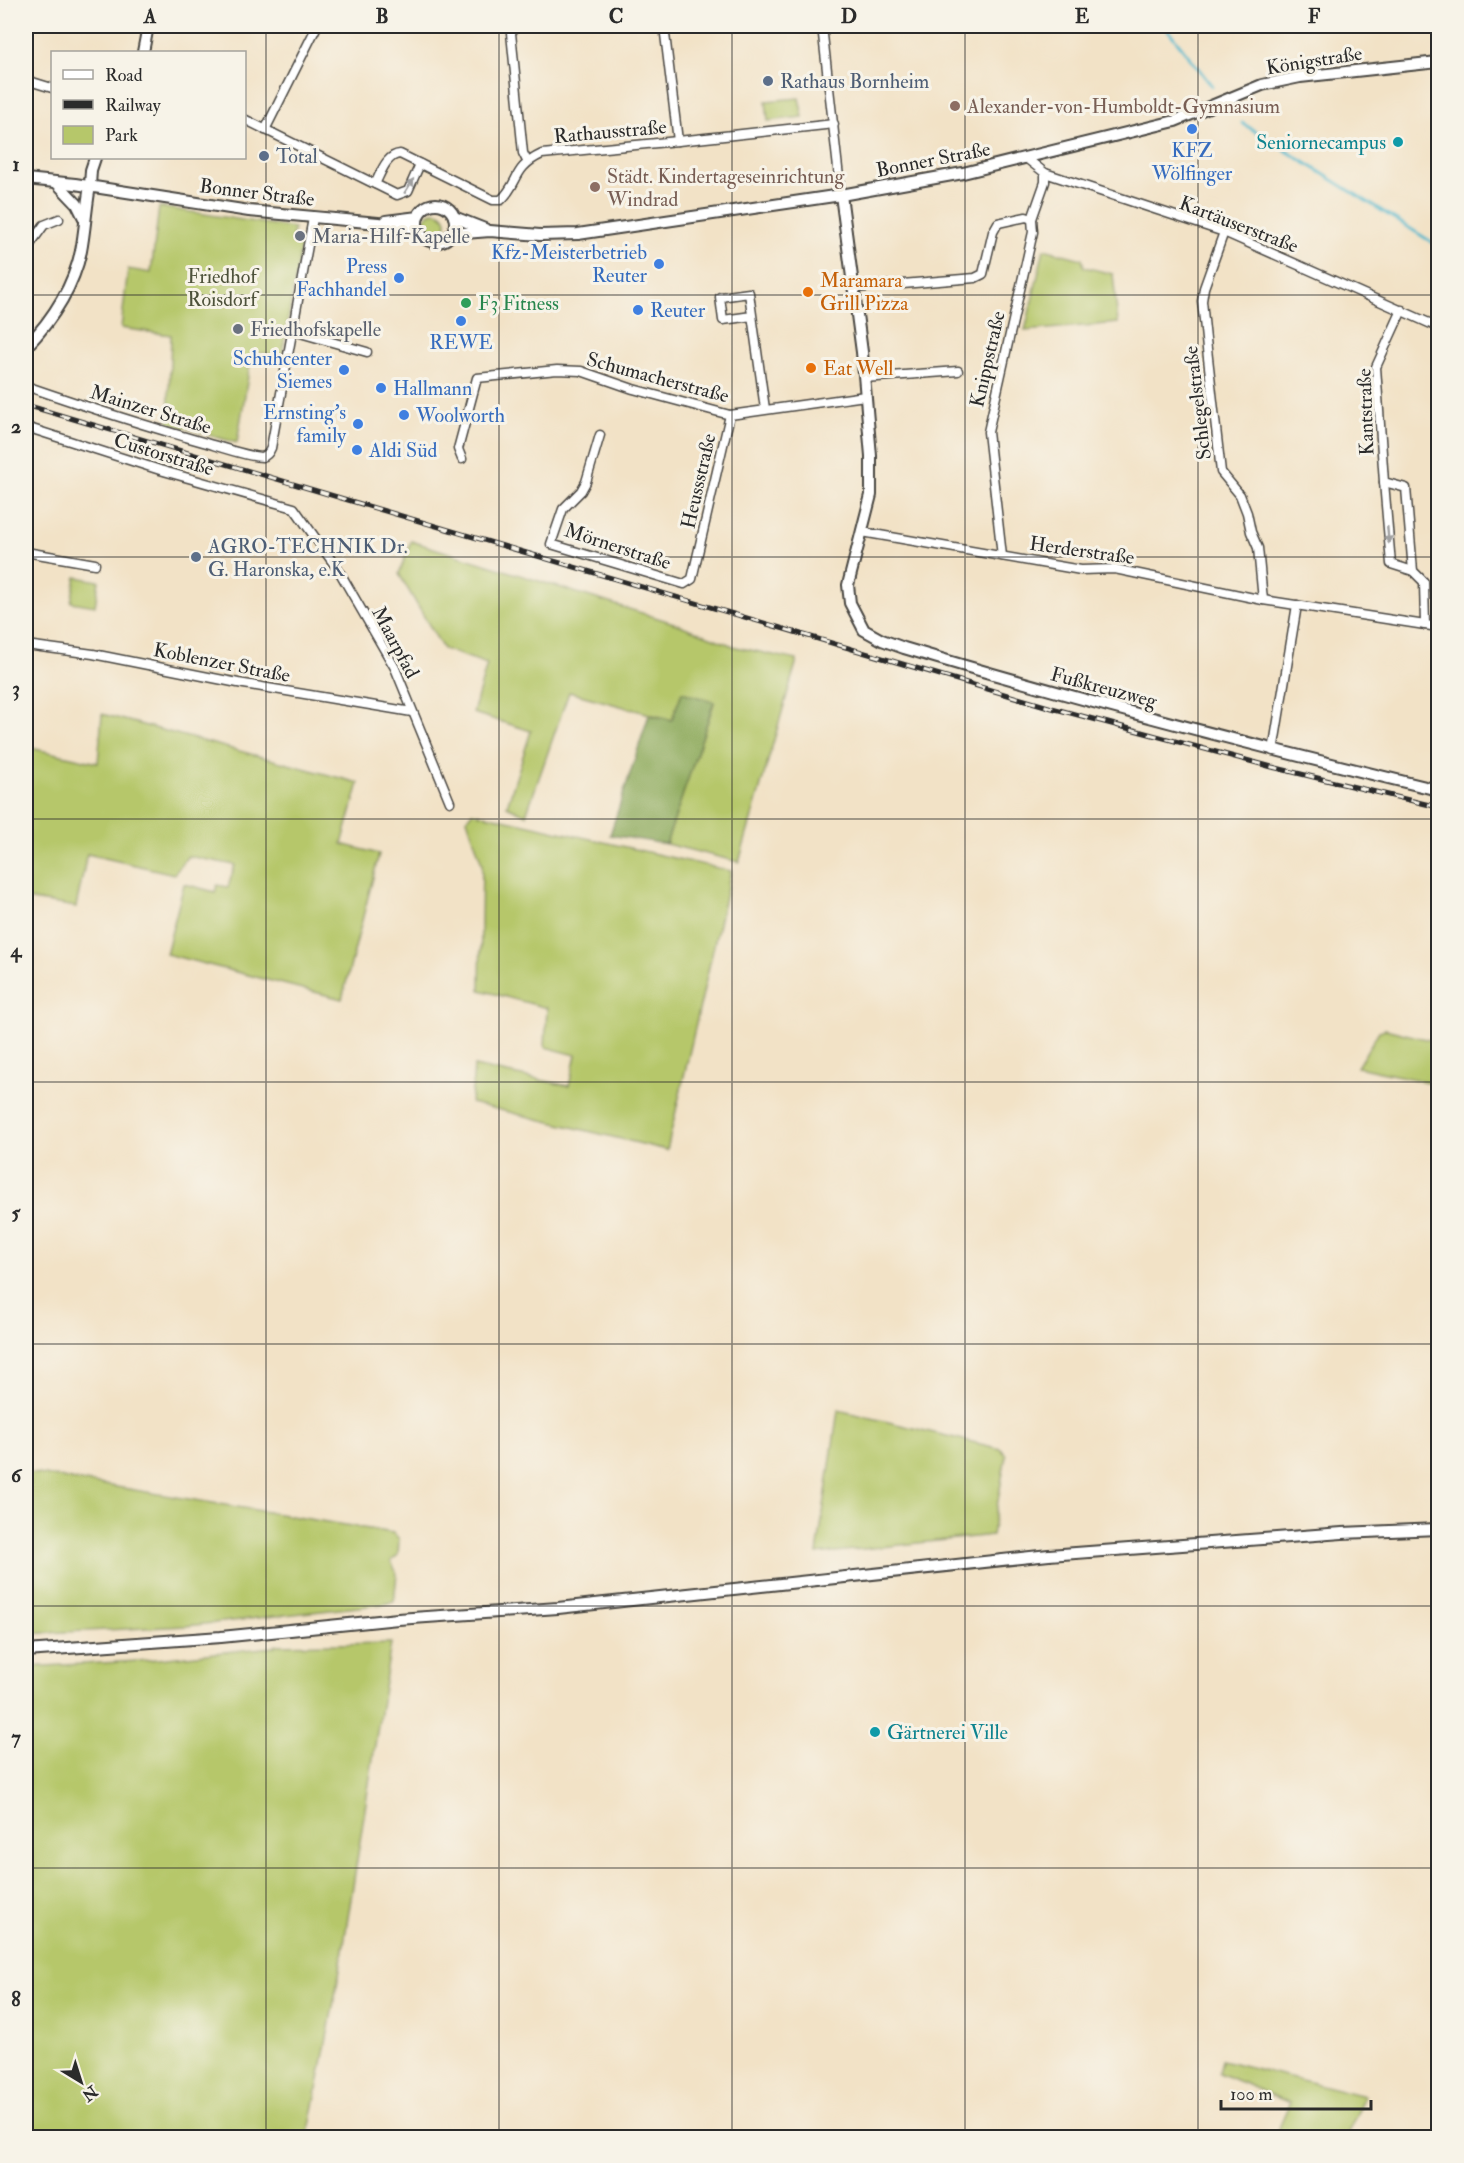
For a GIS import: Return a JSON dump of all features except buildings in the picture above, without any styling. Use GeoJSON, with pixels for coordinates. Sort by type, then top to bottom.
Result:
{"type":"FeatureCollection","features":[{"type":"Feature","properties":{"kind":"street"},"geometry":{"type":"LineString","coordinates":[[143,51],[148,26]]}},
{"type":"Feature","properties":{"kind":"street"},"geometry":{"type":"LineString","coordinates":[[265,130],[317,26]]}},
{"type":"Feature","properties":{"kind":"street"},"geometry":{"type":"LineString","coordinates":[[375,184],[389,158],[400,153],[493,200],[501,200],[507,194],[527,161],[522,153],[511,33],[516,26]]}},
{"type":"Feature","properties":{"kind":"street"},"geometry":{"type":"LineString","coordinates":[[664,26],[678,141]]}},
{"type":"Feature","properties":{"kind":"street"},"geometry":{"type":"LineString","coordinates":[[822,26],[841,195]]}},
{"type":"Feature","properties":{"kind":"street","name":"Königstraße"},"geometry":{"type":"LineString","coordinates":[[1026,158],[1174,121],[1221,104],[1262,85],[1300,77],[1438,62]]}},
{"type":"Feature","properties":{"kind":"street"},"geometry":{"type":"LineString","coordinates":[[26,80],[51,88]]}},
{"type":"Feature","properties":{"kind":"street"},"geometry":{"type":"LineString","coordinates":[[246,120],[397,195],[408,191],[420,164]]}},
{"type":"Feature","properties":{"kind":"street","name":"Rathausstraße"},"geometry":{"type":"LineString","coordinates":[[527,161],[542,154],[834,124]]}},
{"type":"Feature","properties":{"kind":"street","name":"Kartäuserstraße"},"geometry":{"type":"LineString","coordinates":[[1026,158],[1045,173],[1224,232],[1438,327]]}},
{"type":"Feature","properties":{"kind":"street","name":"Bonner Straße"},"geometry":{"type":"LineString","coordinates":[[452,234],[490,231],[540,235],[578,234],[841,195],[963,173],[1026,158]]}},
{"type":"Feature","properties":{"kind":"street"},"geometry":{"type":"LineString","coordinates":[[26,347],[56,311],[69,285],[80,253],[91,170],[95,159]]}},
{"type":"Feature","properties":{"kind":"street","name":"Knippstraße"},"geometry":{"type":"LineString","coordinates":[[1002,556],[988,432],[1033,232],[1032,219],[1045,182],[1045,173]]}},
{"type":"Feature","properties":{"kind":"street","name":"Bonner Straße"},"geometry":{"type":"LineString","coordinates":[[26,179],[90,186],[249,211],[418,228]]}},
{"type":"Feature","properties":{"kind":"street"},"geometry":{"type":"LineString","coordinates":[[57,183],[77,204],[85,220]]}},
{"type":"Feature","properties":{"kind":"street","name":"Fußkreuzweg"},"geometry":{"type":"LineString","coordinates":[[841,195],[854,288],[871,456],[871,495],[848,585],[850,603],[864,630],[882,640],[1050,691],[1273,751],[1438,790]]}},
{"type":"Feature","properties":{"kind":"street"},"geometry":{"type":"LineString","coordinates":[[429,205],[444,205],[451,210],[454,217],[452,234],[447,239],[433,242],[422,236],[418,228],[418,217],[429,205]]}},
{"type":"Feature","properties":{"kind":"street","name":"Bonner Straße"},"geometry":{"type":"LineString","coordinates":[[378,223],[418,217]]}},
{"type":"Feature","properties":{"kind":"street","name":"Bonner Straße"},"geometry":{"type":"LineString","coordinates":[[454,217],[490,231]]}},
{"type":"Feature","properties":{"kind":"street"},"geometry":{"type":"LineString","coordinates":[[854,288],[975,278],[983,274],[993,232],[998,223],[1026,217],[1032,219]]}},
{"type":"Feature","properties":{"kind":"street"},"geometry":{"type":"LineString","coordinates":[[314,218],[293,331],[367,352]]}},
{"type":"Feature","properties":{"kind":"street"},"geometry":{"type":"LineString","coordinates":[[26,250],[44,225],[59,219]]}},
{"type":"Feature","properties":{"kind":"street","name":"Schlegelstraße"},"geometry":{"type":"LineString","coordinates":[[1224,232],[1204,288],[1202,302],[1221,472],[1240,495],[1247,513],[1251,532],[1258,548],[1263,600]]}},
{"type":"Feature","properties":{"kind":"street"},"geometry":{"type":"LineString","coordinates":[[752,316],[723,320],[720,297],[749,293],[765,409]]}},
{"type":"Feature","properties":{"kind":"street","name":"Kantstraße"},"geometry":{"type":"LineString","coordinates":[[1402,310],[1376,367],[1384,482],[1391,564],[1413,571],[1424,582],[1425,625]]}},
{"type":"Feature","properties":{"kind":"street","name":"Mainzer Straße"},"geometry":{"type":"LineString","coordinates":[[26,386],[142,425],[264,457],[268,454],[293,331]]}},
{"type":"Feature","properties":{"kind":"street","name":"Schumacherstraße"},"geometry":{"type":"LineString","coordinates":[[462,459],[458,449],[477,378],[546,371],[581,371],[633,389],[730,415],[865,396]]}},
{"type":"Feature","properties":{"kind":"street"},"geometry":{"type":"LineString","coordinates":[[864,378],[958,371]]}},
{"type":"Feature","properties":{"kind":"street","name":"Heussstraße"},"geometry":{"type":"LineString","coordinates":[[684,584],[692,579],[730,415]]}},
{"type":"Feature","properties":{"kind":"street","name":"Custorstraße"},"geometry":{"type":"LineString","coordinates":[[26,428],[294,508]]}},
{"type":"Feature","properties":{"kind":"street","name":"Mörnerstraße"},"geometry":{"type":"LineString","coordinates":[[600,435],[586,482],[581,491],[563,509],[551,544],[684,584]]}},
{"type":"Feature","properties":{"kind":"street","name":"Kantstraße"},"geometry":{"type":"LineString","coordinates":[[1384,482],[1406,488],[1413,571]]}},
{"type":"Feature","properties":{"kind":"street","name":"Maarpfad"},"geometry":{"type":"LineString","coordinates":[[294,508],[339,571],[395,668],[450,802]]}},
{"type":"Feature","properties":{"kind":"street","name":"Herderstraße"},"geometry":{"type":"LineString","coordinates":[[862,532],[1081,570],[1115,569],[1263,600],[1438,627]]}},
{"type":"Feature","properties":{"kind":"street"},"geometry":{"type":"LineString","coordinates":[[26,552],[95,564]]}},
{"type":"Feature","properties":{"kind":"street"},"geometry":{"type":"LineString","coordinates":[[1273,751],[1297,605]]}},
{"type":"Feature","properties":{"kind":"street","name":"Koblenzer Straße"},"geometry":{"type":"LineString","coordinates":[[26,645],[93,654],[238,683],[412,712]]}},
{"type":"Feature","properties":{"kind":"street"},"geometry":{"type":"LineString","coordinates":[[26,1651],[221,1637],[398,1619],[558,1608],[1049,1555],[1330,1534],[1438,1529]]}},
{"type":"Feature","properties":{"kind":"green space"},"geometry":{"type":"Polygon","coordinates":[[[799,98],[803,117],[768,121],[766,101],[799,98]]]}},
{"type":"Feature","properties":{"kind":"green space","name":"Friedhof Roisdorf"},"geometry":{"type":"Polygon","coordinates":[[[159,207],[294,228],[292,238],[302,239],[282,355],[252,352],[237,443],[168,423],[171,335],[121,328],[128,269],[151,273],[159,207]]]}},
{"type":"Feature","properties":{"kind":"green space"},"geometry":{"type":"Polygon","coordinates":[[[435,212],[443,215],[446,223],[443,231],[435,234],[427,231],[424,223],[427,215],[435,212]]]}},
{"type":"Feature","properties":{"kind":"green space"},"geometry":{"type":"Polygon","coordinates":[[[1044,249],[1082,259],[1084,267],[1113,274],[1118,323],[1025,331],[1044,249]]]}},
{"type":"Feature","properties":{"kind":"green space"},"geometry":{"type":"Polygon","coordinates":[[[411,541],[677,624],[736,647],[797,660],[739,862],[666,844],[714,703],[682,692],[672,720],[569,692],[526,815],[507,806],[531,731],[473,713],[487,664],[443,649],[399,574],[411,541]]]}},
{"type":"Feature","properties":{"kind":"green space"},"geometry":{"type":"Polygon","coordinates":[[[76,577],[99,581],[95,606],[71,602],[76,577]]]}},
{"type":"Feature","properties":{"kind":"green space"},"geometry":{"type":"Polygon","coordinates":[[[682,692],[714,702],[666,844],[610,835],[649,715],[672,720],[682,692]]]}},
{"type":"Feature","properties":{"kind":"green space"},"geometry":{"type":"Polygon","coordinates":[[[102,714],[359,783],[342,844],[379,854],[342,999],[166,954],[184,884],[215,892],[217,885],[228,887],[235,865],[188,856],[174,874],[87,854],[76,907],[26,899],[26,747],[98,763],[102,714]]]}},
{"type":"Feature","properties":{"kind":"green space"},"geometry":{"type":"Polygon","coordinates":[[[472,812],[731,871],[667,1150],[471,1103],[474,1066],[569,1086],[576,1055],[545,1047],[547,1008],[480,990],[482,864],[467,819],[472,812]]]}},
{"type":"Feature","properties":{"kind":"green space"},"geometry":{"type":"Polygon","coordinates":[[[1385,1029],[1438,1042],[1438,1084],[1357,1067],[1379,1031],[1385,1029]]]}},
{"type":"Feature","properties":{"kind":"green space"},"geometry":{"type":"Polygon","coordinates":[[[838,1410],[1001,1449],[1006,1455],[992,1535],[817,1554],[838,1410]]]}},
{"type":"Feature","properties":{"kind":"green space"},"geometry":{"type":"Polygon","coordinates":[[[26,1472],[393,1533],[399,1539],[398,1555],[391,1561],[397,1574],[394,1601],[385,1604],[186,1626],[26,1634],[26,1472]]]}},
{"type":"Feature","properties":{"kind":"green space"},"geometry":{"type":"Polygon","coordinates":[[[391,1643],[339,1975],[308,2137],[26,2137],[26,1667],[139,1661],[276,1645],[391,1643]]]}},
{"type":"Feature","properties":{"kind":"green space"},"geometry":{"type":"Polygon","coordinates":[[[1222,2060],[1365,2096],[1346,2137],[1275,2137],[1290,2103],[1219,2073],[1222,2060]]]}},
{"type":"Feature","properties":{"kind":"waterway"},"geometry":{"type":"LineString","coordinates":[[1165,26],[1212,86]]}},
{"type":"Feature","properties":{"kind":"waterway"},"geometry":{"type":"LineString","coordinates":[[1242,123],[1438,246]]}},
{"type":"Feature","properties":{"kind":"railway"},"geometry":{"type":"LineString","coordinates":[[26,405],[1052,708],[1272,767],[1438,807]]}},
{"type":"Feature","properties":{"kind":"place","name":"Rathaus Bornheim"},"geometry":{"type":"Point","coordinates":[768,81]}},
{"type":"Feature","properties":{"kind":"place","name":"Alexander-von-Humboldt-Gymnasium"},"geometry":{"type":"Point","coordinates":[955,106]}},
{"type":"Feature","properties":{"kind":"place","name":"KFZ Wölfinger"},"geometry":{"type":"Point","coordinates":[1192,129]}},
{"type":"Feature","properties":{"kind":"place","name":"Seniornecampus"},"geometry":{"type":"Point","coordinates":[1398,142]}},
{"type":"Feature","properties":{"kind":"place","name":"Total"},"geometry":{"type":"Point","coordinates":[264,156]}},
{"type":"Feature","properties":{"kind":"place","name":"Städt. Kindertageseinrichtung Windrad"},"geometry":{"type":"Point","coordinates":[595,187]}},
{"type":"Feature","properties":{"kind":"place","name":"Maria-Hilf-Kapelle"},"geometry":{"type":"Point","coordinates":[300,236]}},
{"type":"Feature","properties":{"kind":"place","name":"Kfz-Meisterbetrieb Reuter"},"geometry":{"type":"Point","coordinates":[659,264]}},
{"type":"Feature","properties":{"kind":"place","name":"Press Fachhandel"},"geometry":{"type":"Point","coordinates":[399,278]}},
{"type":"Feature","properties":{"kind":"place","name":"Maramara Grill Pizza"},"geometry":{"type":"Point","coordinates":[808,292]}},
{"type":"Feature","properties":{"kind":"place","name":"F3 Fitness"},"geometry":{"type":"Point","coordinates":[466,303]}},
{"type":"Feature","properties":{"kind":"place","name":"Reuter"},"geometry":{"type":"Point","coordinates":[638,310]}},
{"type":"Feature","properties":{"kind":"place","name":"REWE"},"geometry":{"type":"Point","coordinates":[461,321]}},
{"type":"Feature","properties":{"kind":"place","name":"Friedhofskapelle"},"geometry":{"type":"Point","coordinates":[238,329]}},
{"type":"Feature","properties":{"kind":"place","name":"Eat Well"},"geometry":{"type":"Point","coordinates":[811,368]}},
{"type":"Feature","properties":{"kind":"place","name":"Schuhcenter Siemes"},"geometry":{"type":"Point","coordinates":[344,370]}},
{"type":"Feature","properties":{"kind":"place","name":"Hallmann"},"geometry":{"type":"Point","coordinates":[381,388]}},
{"type":"Feature","properties":{"kind":"place","name":"Woolworth"},"geometry":{"type":"Point","coordinates":[404,415]}},
{"type":"Feature","properties":{"kind":"place","name":"Ernsting's family"},"geometry":{"type":"Point","coordinates":[358,424]}},
{"type":"Feature","properties":{"kind":"place","name":"Aldi Süd"},"geometry":{"type":"Point","coordinates":[357,450]}},
{"type":"Feature","properties":{"kind":"place","name":"AGRO-TECHNIK Dr. G. Haronska, e.K"},"geometry":{"type":"Point","coordinates":[196,557]}},
{"type":"Feature","properties":{"kind":"place","name":"Gärtnerei Ville"},"geometry":{"type":"Point","coordinates":[875,1732]}}]}
